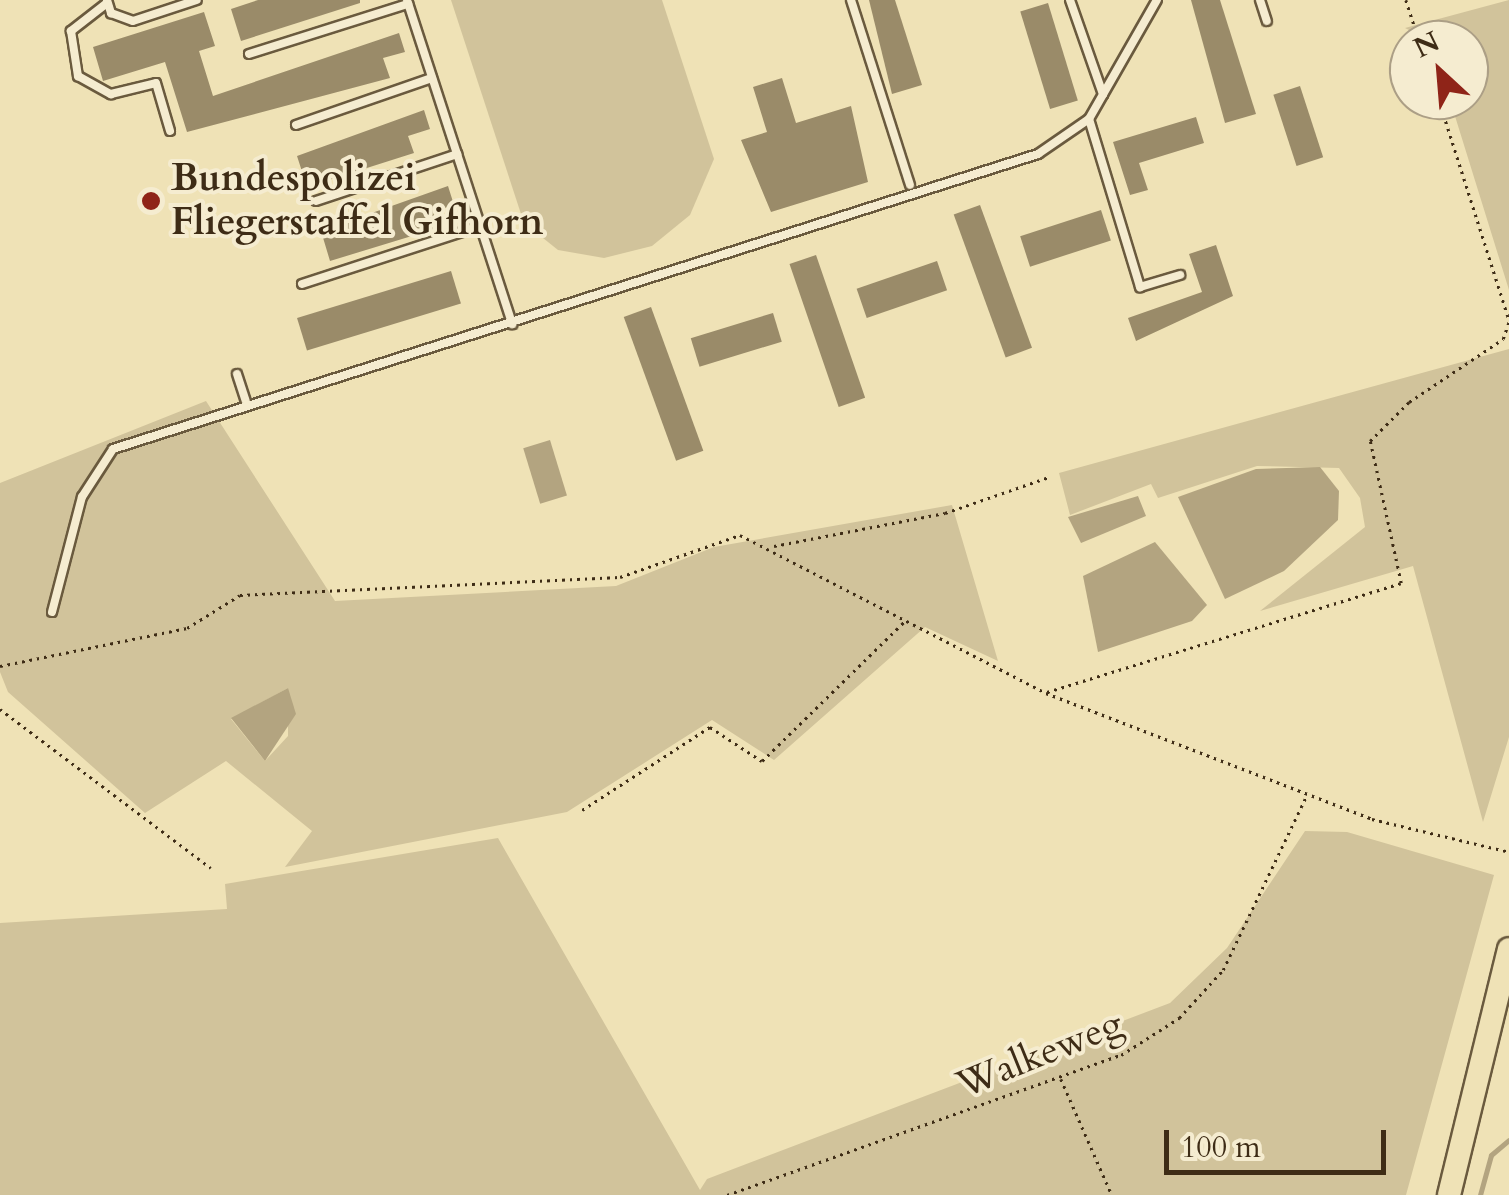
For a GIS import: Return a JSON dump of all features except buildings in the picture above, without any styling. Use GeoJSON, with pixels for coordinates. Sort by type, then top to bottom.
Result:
{"type":"FeatureCollection","features":[{"type":"Feature","properties":{"kind":"main road"},"geometry":{"type":"LineString","coordinates":[[1449,1195],[1509,949]]}},
{"type":"Feature","properties":{"kind":"lane"},"geometry":{"type":"LineString","coordinates":[[170,131],[156,84],[111,94],[78,76],[71,30],[107,2],[133,22],[197,0]]}},
{"type":"Feature","properties":{"kind":"lane"},"geometry":{"type":"LineString","coordinates":[[852,0],[910,185]]}},
{"type":"Feature","properties":{"kind":"lane"},"geometry":{"type":"LineString","coordinates":[[1070,0],[1103,94]]}},
{"type":"Feature","properties":{"kind":"lane"},"geometry":{"type":"LineString","coordinates":[[237,374],[248,408],[1038,154],[1089,119],[1157,0]]}},
{"type":"Feature","properties":{"kind":"lane"},"geometry":{"type":"LineString","coordinates":[[1260,0],[1267,22]]}},
{"type":"Feature","properties":{"kind":"lane"},"geometry":{"type":"LineString","coordinates":[[248,54],[408,2],[512,324]]}},
{"type":"Feature","properties":{"kind":"lane"},"geometry":{"type":"LineString","coordinates":[[296,126],[432,78]]}},
{"type":"Feature","properties":{"kind":"lane"},"geometry":{"type":"LineString","coordinates":[[1089,119],[1140,287],[1180,276]]}},
{"type":"Feature","properties":{"kind":"lane"},"geometry":{"type":"LineString","coordinates":[[316,202],[457,154]]}},
{"type":"Feature","properties":{"kind":"lane"},"geometry":{"type":"LineString","coordinates":[[302,284],[480,226]]}},
{"type":"Feature","properties":{"kind":"lane"},"geometry":{"type":"LineString","coordinates":[[52,612],[99,464],[131,440],[246,401]]}},
{"type":"Feature","properties":{"kind":"path"},"geometry":{"type":"LineString","coordinates":[[1046,692],[1400,583],[1370,441],[1409,402],[1503,340],[1509,321],[1445,120]]}},
{"type":"Feature","properties":{"kind":"path"},"geometry":{"type":"LineString","coordinates":[[772,546],[945,513],[1049,477]]}},
{"type":"Feature","properties":{"kind":"path"},"geometry":{"type":"LineString","coordinates":[[0,666],[187,628],[240,596],[620,577],[740,536],[772,546],[1046,692],[1307,795],[1509,852]]}},
{"type":"Feature","properties":{"kind":"path"},"geometry":{"type":"LineString","coordinates":[[582,810],[710,727],[762,762],[906,620]]}},
{"type":"Feature","properties":{"kind":"path"},"geometry":{"type":"LineString","coordinates":[[0,708],[211,868]]}},
{"type":"Feature","properties":{"kind":"path","name":"Walkeweg"},"geometry":{"type":"LineString","coordinates":[[727,1195],[1121,1055],[1179,1018],[1222,970],[1307,795]]}},
{"type":"Feature","properties":{"kind":"path"},"geometry":{"type":"LineString","coordinates":[[1060,1078],[1112,1195]]}},
{"type":"Feature","properties":{"kind":"shaded area"},"geometry":{"type":"Polygon","coordinates":[[[451,0],[662,0],[714,159],[690,215],[652,246],[604,258],[558,250],[538,234],[521,214],[451,0]]]}},
{"type":"Feature","properties":{"kind":"shaded area"},"geometry":{"type":"Polygon","coordinates":[[[1509,0],[1509,290],[1456,120],[1489,120],[1489,20],[1435,20],[1509,0]]]}},
{"type":"Feature","properties":{"kind":"shaded area"},"geometry":{"type":"Polygon","coordinates":[[[1509,349],[1509,737],[1483,822],[1413,566],[1260,611],[1365,527],[1360,498],[1339,468],[1257,466],[1158,498],[1151,484],[1070,515],[1059,473],[1509,349]]]}},
{"type":"Feature","properties":{"kind":"shaded area"},"geometry":{"type":"Polygon","coordinates":[[[206,401],[335,601],[616,586],[714,547],[952,505],[998,661],[925,627],[774,760],[712,720],[567,812],[285,867],[312,831],[226,761],[145,813],[8,692],[0,672],[0,483],[206,401]],[[288,688],[231,719],[265,761],[288,736],[288,688]]]}},
{"type":"Feature","properties":{"kind":"shaded area"},"geometry":{"type":"Polygon","coordinates":[[[550,440],[567,495],[540,504],[523,448],[550,440]]]}},
{"type":"Feature","properties":{"kind":"shaded area"},"geometry":{"type":"Polygon","coordinates":[[[1320,467],[1339,491],[1338,520],[1284,571],[1225,599],[1178,497],[1256,469],[1320,467]]]}},
{"type":"Feature","properties":{"kind":"shaded area"},"geometry":{"type":"Polygon","coordinates":[[[1138,496],[1146,516],[1081,543],[1068,517],[1138,496]]]}},
{"type":"Feature","properties":{"kind":"shaded area"},"geometry":{"type":"Polygon","coordinates":[[[1155,542],[1207,605],[1192,621],[1098,652],[1083,576],[1155,542]]]}},
{"type":"Feature","properties":{"kind":"shaded area"},"geometry":{"type":"Polygon","coordinates":[[[288,688],[296,714],[265,761],[231,718],[288,688]]]}},
{"type":"Feature","properties":{"kind":"shaded area"},"geometry":{"type":"Polygon","coordinates":[[[1305,831],[1347,832],[1494,875],[1406,1195],[0,1195],[0,923],[227,909],[225,884],[498,838],[700,1190],[707,1179],[1170,1003],[1227,948],[1305,831]]]}},
{"type":"Feature","properties":{"kind":"waterway"},"geometry":{"type":"LineString","coordinates":[[1480,1195],[1491,1155],[1509,1140]]}},
{"type":"Feature","properties":{"kind":"place","name":"Bundespolizei Fliegerstaffel Gifhorn"},"geometry":{"type":"Point","coordinates":[151,201]}}]}
